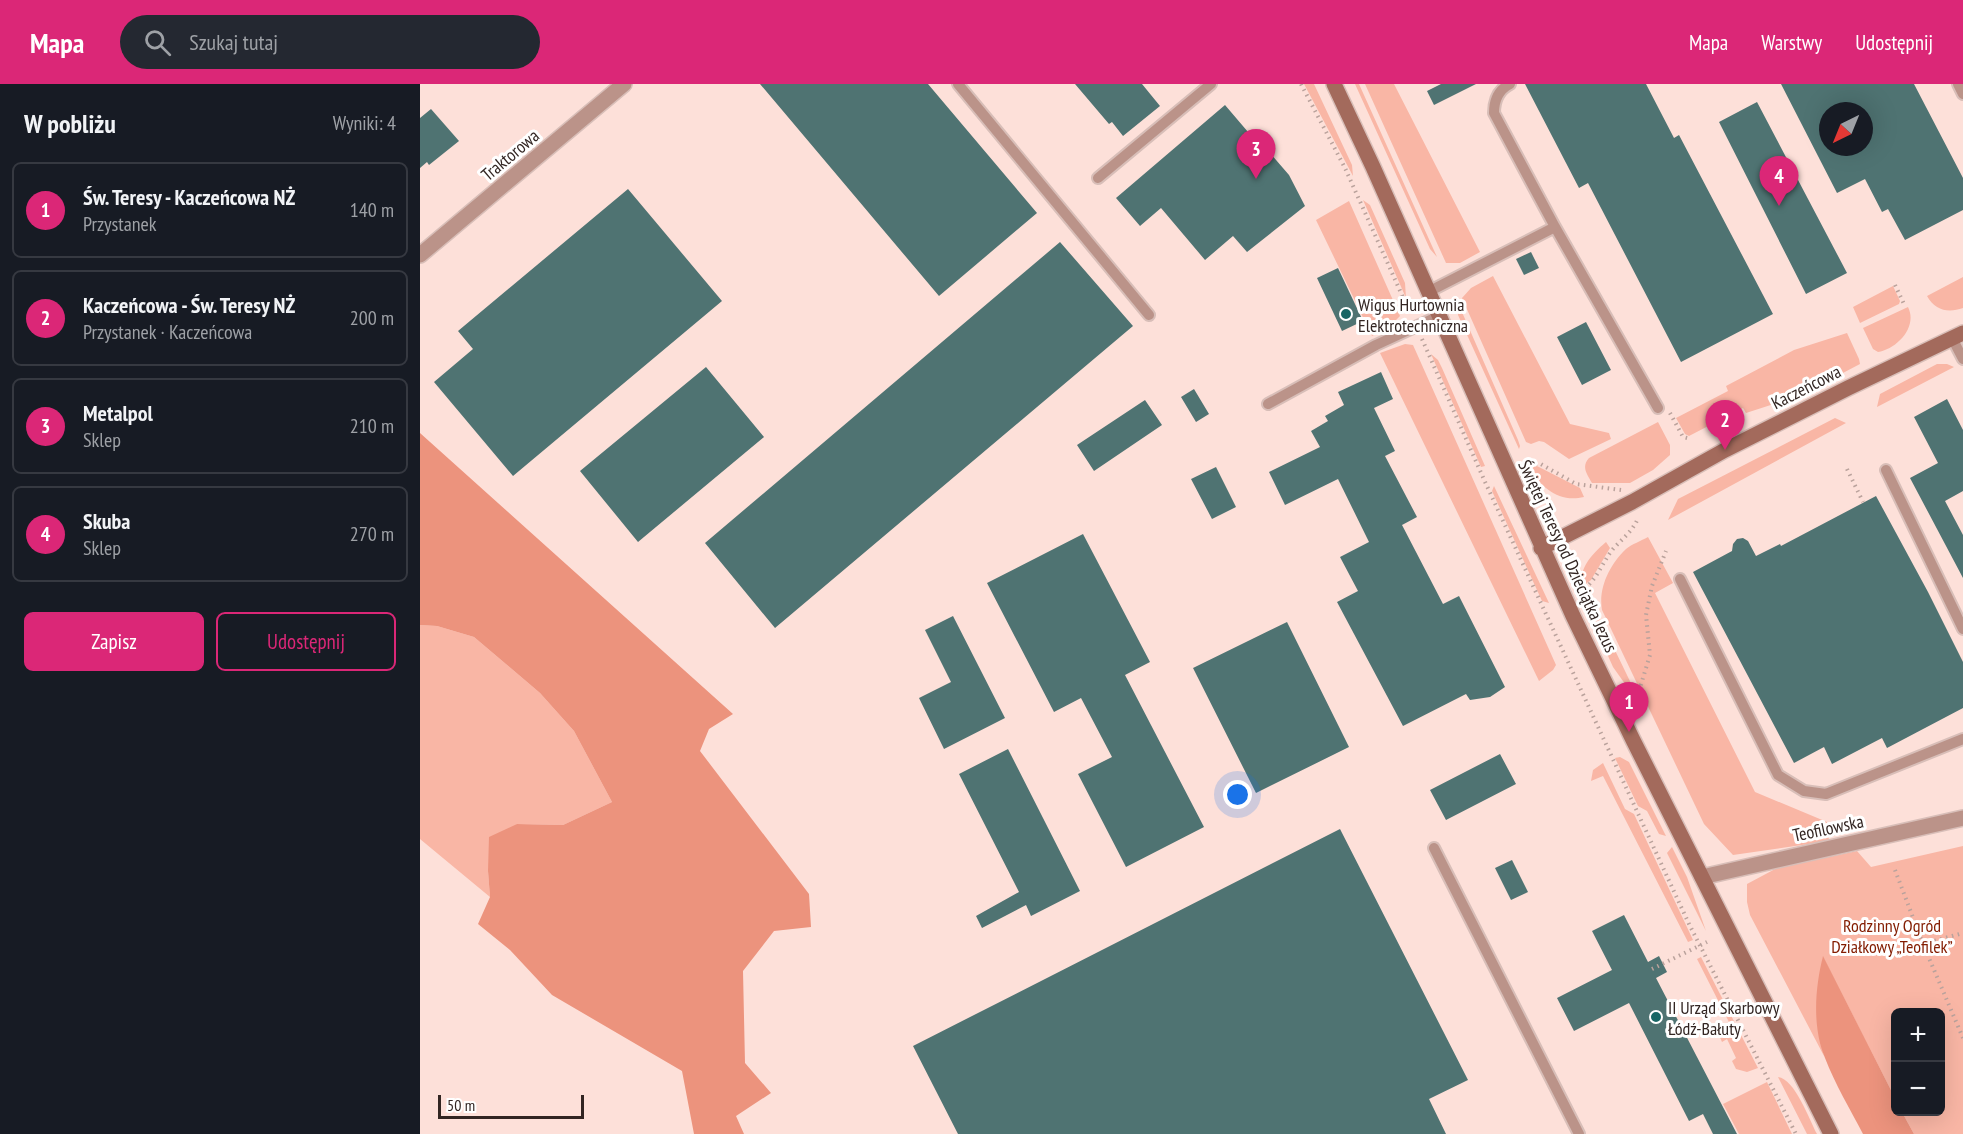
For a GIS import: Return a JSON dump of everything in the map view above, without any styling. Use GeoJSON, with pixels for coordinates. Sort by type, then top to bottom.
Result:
{"type":"FeatureCollection","features":[{"type":"Feature","properties":{"kind":"street","name":"Traktorowa"},"geometry":{"type":"LineString","coordinates":[[420,255],[624,84]]}},
{"type":"Feature","properties":{"kind":"street","name":"Świętej Teresy od Dzieciątka Jezus"},"geometry":{"type":"LineString","coordinates":[[1334,84],[1542,548],[1619,713],[1831,1134]]}},
{"type":"Feature","properties":{"kind":"street","name":"Kaczeńcowa"},"geometry":{"type":"LineString","coordinates":[[1542,548],[1639,498],[1689,469],[1848,388],[1958,336]]}},
{"type":"Feature","properties":{"kind":"street","name":"Teofilowska"},"geometry":{"type":"LineString","coordinates":[[1702,877],[1963,818]]}},
{"type":"Feature","properties":{"kind":"lane"},"geometry":{"type":"LineString","coordinates":[[958,84],[1149,315]]}},
{"type":"Feature","properties":{"kind":"lane"},"geometry":{"type":"LineString","coordinates":[[1098,178],[1211,84]]}},
{"type":"Feature","properties":{"kind":"lane"},"geometry":{"type":"LineString","coordinates":[[1510,84],[1504,87],[1494,101],[1494,113],[1555,227],[1658,408]]}},
{"type":"Feature","properties":{"kind":"lane"},"geometry":{"type":"LineString","coordinates":[[1958,84],[1963,94]]}},
{"type":"Feature","properties":{"kind":"lane"},"geometry":{"type":"LineString","coordinates":[[1428,292],[1555,227]]}},
{"type":"Feature","properties":{"kind":"lane"},"geometry":{"type":"LineString","coordinates":[[1268,404],[1376,345],[1439,316]]}},
{"type":"Feature","properties":{"kind":"lane"},"geometry":{"type":"LineString","coordinates":[[1958,336],[1963,359]]}},
{"type":"Feature","properties":{"kind":"lane"},"geometry":{"type":"LineString","coordinates":[[1886,470],[1963,629]]}},
{"type":"Feature","properties":{"kind":"lane"},"geometry":{"type":"LineString","coordinates":[[1680,579],[1778,775],[1804,791],[1826,794],[1963,739]]}},
{"type":"Feature","properties":{"kind":"lane"},"geometry":{"type":"LineString","coordinates":[[1434,848],[1579,1134]]}},
{"type":"Feature","properties":{"kind":"path"},"geometry":{"type":"LineString","coordinates":[[1300,84],[1345,168],[1543,610],[1700,945],[1796,1134]]}},
{"type":"Feature","properties":{"kind":"path"},"geometry":{"type":"LineString","coordinates":[[1895,285],[1904,304]]}},
{"type":"Feature","properties":{"kind":"path"},"geometry":{"type":"LineString","coordinates":[[1670,412],[1683,437],[1691,439]]}},
{"type":"Feature","properties":{"kind":"path"},"geometry":{"type":"LineString","coordinates":[[1526,466],[1539,463],[1576,483],[1618,488],[1639,498],[1637,520],[1612,550],[1594,581],[1580,592]]}},
{"type":"Feature","properties":{"kind":"path"},"geometry":{"type":"LineString","coordinates":[[1847,470],[1863,502]]}},
{"type":"Feature","properties":{"kind":"path"},"geometry":{"type":"LineString","coordinates":[[1486,484],[1494,481]]}},
{"type":"Feature","properties":{"kind":"path"},"geometry":{"type":"LineString","coordinates":[[1639,691],[1650,655],[1646,615],[1652,586],[1666,551]]}},
{"type":"Feature","properties":{"kind":"path"},"geometry":{"type":"LineString","coordinates":[[1543,610],[1552,606]]}},
{"type":"Feature","properties":{"kind":"path"},"geometry":{"type":"LineString","coordinates":[[1895,870],[1923,944],[1963,1038]]}},
{"type":"Feature","properties":{"kind":"path"},"geometry":{"type":"LineString","coordinates":[[1923,944],[1963,933]]}},
{"type":"Feature","properties":{"kind":"path"},"geometry":{"type":"LineString","coordinates":[[1652,969],[1707,942]]}},
{"type":"Feature","properties":{"kind":"green space"},"geometry":{"type":"Polygon","coordinates":[[[1304,84],[1314,84],[1352,165],[1353,176],[1304,84]]]}},
{"type":"Feature","properties":{"kind":"green space"},"geometry":{"type":"Polygon","coordinates":[[[1355,84],[1359,84],[1437,257],[1430,249],[1355,84]]]}},
{"type":"Feature","properties":{"kind":"green space"},"geometry":{"type":"Polygon","coordinates":[[[1365,84],[1394,84],[1480,252],[1460,263],[1446,263],[1365,84]]]}},
{"type":"Feature","properties":{"kind":"green space"},"geometry":{"type":"Polygon","coordinates":[[[1363,200],[1370,205],[1405,283],[1406,298],[1363,200]]]}},
{"type":"Feature","properties":{"kind":"green space"},"geometry":{"type":"Polygon","coordinates":[[[1349,201],[1400,316],[1389,327],[1372,336],[1316,220],[1349,201]]]}},
{"type":"Feature","properties":{"kind":"green space"},"geometry":{"type":"Polygon","coordinates":[[[1493,276],[1570,424],[1609,433],[1611,439],[1569,459],[1544,442],[1531,444],[1526,442],[1462,298],[1471,288],[1493,276]]]}},
{"type":"Feature","properties":{"kind":"green space"},"geometry":{"type":"Polygon","coordinates":[[[1963,277],[1963,308],[1943,310],[1930,301],[1927,296],[1963,277]]]}},
{"type":"Feature","properties":{"kind":"green space"},"geometry":{"type":"Polygon","coordinates":[[[1893,286],[1900,301],[1899,304],[1860,323],[1853,307],[1893,286]]]}},
{"type":"Feature","properties":{"kind":"green space"},"geometry":{"type":"Polygon","coordinates":[[[1458,303],[1518,440],[1519,449],[1458,315],[1458,303]]]}},
{"type":"Feature","properties":{"kind":"green space"},"geometry":{"type":"Polygon","coordinates":[[[1908,307],[1910,322],[1904,336],[1885,350],[1878,352],[1873,349],[1863,328],[1908,307]]]}},
{"type":"Feature","properties":{"kind":"green space"},"geometry":{"type":"Polygon","coordinates":[[[1847,333],[1860,364],[1799,396],[1746,413],[1743,408],[1689,436],[1685,434],[1676,418],[1728,391],[1726,386],[1794,350],[1847,333]]]}},
{"type":"Feature","properties":{"kind":"green space"},"geometry":{"type":"Polygon","coordinates":[[[1405,344],[1413,345],[1556,665],[1539,681],[1380,353],[1405,344]]]}},
{"type":"Feature","properties":{"kind":"green space"},"geometry":{"type":"Polygon","coordinates":[[[1431,354],[1442,368],[1485,466],[1481,467],[1431,354]]]}},
{"type":"Feature","properties":{"kind":"green space"},"geometry":{"type":"Polygon","coordinates":[[[1937,364],[1954,367],[1877,407],[1880,394],[1937,364]]]}},
{"type":"Feature","properties":{"kind":"green space"},"geometry":{"type":"Polygon","coordinates":[[[1835,418],[1846,423],[1668,520],[1678,499],[1835,418]]]}},
{"type":"Feature","properties":{"kind":"green space"},"geometry":{"type":"Polygon","coordinates":[[[1658,422],[1670,445],[1670,455],[1653,470],[1630,483],[1592,483],[1585,467],[1589,458],[1658,422]]]}},
{"type":"Feature","properties":{"kind":"green space"},"geometry":{"type":"Polygon","coordinates":[[[1537,466],[1580,488],[1584,497],[1567,498],[1552,492],[1529,468],[1537,466]]]}},
{"type":"Feature","properties":{"kind":"green space"},"geometry":{"type":"Polygon","coordinates":[[[1494,486],[1549,603],[1542,601],[1492,491],[1494,486]]]}},
{"type":"Feature","properties":{"kind":"green space"},"geometry":{"type":"Polygon","coordinates":[[[1648,537],[1673,583],[1655,593],[1755,792],[1827,822],[1829,841],[1733,855],[1704,824],[1602,610],[1602,593],[1610,569],[1626,549],[1648,537]]]}},
{"type":"Feature","properties":{"kind":"green space"},"geometry":{"type":"Polygon","coordinates":[[[1606,542],[1610,548],[1591,580],[1580,588],[1587,562],[1606,542]]]}},
{"type":"Feature","properties":{"kind":"green space"},"geometry":{"type":"Polygon","coordinates":[[[1590,607],[1597,613],[1640,705],[1613,667],[1587,609],[1590,607]]]}},
{"type":"Feature","properties":{"kind":"green space"},"geometry":{"type":"Polygon","coordinates":[[[420,625],[437,626],[474,637],[540,693],[574,731],[612,802],[563,825],[517,824],[488,871],[490,897],[420,839],[420,625]]]}},
{"type":"Feature","properties":{"kind":"green space"},"geometry":{"type":"Polygon","coordinates":[[[1620,757],[1629,762],[1666,836],[1659,834],[1647,811],[1638,806],[1615,758],[1620,757]]]}},
{"type":"Feature","properties":{"kind":"green space"},"geometry":{"type":"Polygon","coordinates":[[[1603,763],[1625,809],[1634,814],[1693,940],[1688,942],[1603,776],[1591,781],[1593,770],[1603,763]]]}},
{"type":"Feature","properties":{"kind":"green space","name":"Rodzinny Ogród Działkowy „Teofilek”"},"geometry":{"type":"Polygon","coordinates":[[[1963,846],[1963,1134],[1914,1134],[1904,1116],[1945,1116],[1945,1008],[1891,1008],[1891,1090],[1823,957],[1817,1024],[1824,1056],[1750,915],[1747,884],[1777,868],[1857,851],[1871,867],[1963,846]]]}},
{"type":"Feature","properties":{"kind":"green space"},"geometry":{"type":"Polygon","coordinates":[[[1672,847],[1687,877],[1706,931],[1667,853],[1672,847]]]}},
{"type":"Feature","properties":{"kind":"green space"},"geometry":{"type":"Polygon","coordinates":[[[1701,957],[1758,1068],[1747,1072],[1736,1069],[1732,1061],[1736,1058],[1727,1039],[1722,1042],[1718,1033],[1731,1026],[1697,959],[1701,957]]]}},
{"type":"Feature","properties":{"kind":"green space"},"geometry":{"type":"Polygon","coordinates":[[[1778,1077],[1784,1079],[1796,1092],[1817,1134],[1807,1134],[1778,1077]]]}},
{"type":"Feature","properties":{"kind":"green space"},"geometry":{"type":"Polygon","coordinates":[[[1767,1082],[1792,1134],[1739,1134],[1723,1104],[1767,1082]]]}},
{"type":"Feature","properties":{"kind":"shaded area"},"geometry":{"type":"Polygon","coordinates":[[[420,433],[733,714],[709,729],[700,751],[809,894],[811,927],[774,931],[743,971],[745,1063],[771,1093],[736,1116],[744,1134],[694,1134],[682,1071],[552,995],[510,950],[478,924],[490,897],[489,837],[517,824],[563,825],[612,802],[574,731],[540,693],[474,637],[437,626],[420,625],[420,433]]]}},
{"type":"Feature","properties":{"kind":"shaded area"},"geometry":{"type":"Polygon","coordinates":[[[1823,956],[1891,1090],[1891,1116],[1904,1116],[1914,1134],[1863,1134],[1838,1087],[1821,1046],[1816,1007],[1823,956]]]}},
{"type":"Feature","properties":{"kind":"building"},"geometry":{"type":"Polygon","coordinates":[[[760,84],[928,84],[1037,213],[939,296],[760,84]]]}},
{"type":"Feature","properties":{"kind":"building"},"geometry":{"type":"Polygon","coordinates":[[[1075,84],[1142,84],[1160,106],[1123,136],[1112,122],[1109,124],[1075,84]]]}},
{"type":"Feature","properties":{"kind":"building"},"geometry":{"type":"Polygon","coordinates":[[[1441,84],[1476,84],[1434,105],[1427,91],[1441,84]]]}},
{"type":"Feature","properties":{"kind":"building"},"geometry":{"type":"Polygon","coordinates":[[[1525,84],[1646,84],[1674,138],[1679,135],[1773,314],[1681,362],[1588,183],[1579,188],[1525,84]]]}},
{"type":"Feature","properties":{"kind":"building"},"geometry":{"type":"Polygon","coordinates":[[[1781,84],[1914,84],[1963,178],[1963,210],[1905,240],[1888,209],[1882,212],[1865,179],[1837,193],[1781,84]]]}},
{"type":"Feature","properties":{"kind":"building"},"geometry":{"type":"Polygon","coordinates":[[[1757,102],[1847,273],[1806,294],[1719,122],[1757,102]]]}},
{"type":"Feature","properties":{"kind":"building"},"geometry":{"type":"Polygon","coordinates":[[[1225,105],[1289,175],[1305,206],[1247,252],[1233,236],[1205,260],[1161,208],[1140,226],[1116,198],[1225,105]]]}},
{"type":"Feature","properties":{"kind":"building"},"geometry":{"type":"Polygon","coordinates":[[[431,109],[459,141],[429,165],[427,162],[420,168],[420,118],[431,109]]]}},
{"type":"Feature","properties":{"kind":"building"},"geometry":{"type":"Polygon","coordinates":[[[628,189],[722,301],[513,476],[434,382],[473,349],[458,331],[628,189]]]}},
{"type":"Feature","properties":{"kind":"building"},"geometry":{"type":"Polygon","coordinates":[[[1060,242],[1133,326],[775,628],[705,543],[1060,242]]]}},
{"type":"Feature","properties":{"kind":"building"},"geometry":{"type":"Polygon","coordinates":[[[1531,252],[1539,268],[1524,275],[1516,259],[1531,252]]]}},
{"type":"Feature","properties":{"kind":"building"},"geometry":{"type":"Polygon","coordinates":[[[1338,268],[1363,321],[1342,331],[1317,278],[1338,268]]]}},
{"type":"Feature","properties":{"kind":"building"},"geometry":{"type":"Polygon","coordinates":[[[1586,322],[1611,370],[1582,385],[1557,337],[1586,322]]]}},
{"type":"Feature","properties":{"kind":"building"},"geometry":{"type":"Polygon","coordinates":[[[706,367],[764,437],[638,542],[580,471],[706,367]]]}},
{"type":"Feature","properties":{"kind":"building"},"geometry":{"type":"Polygon","coordinates":[[[1381,372],[1393,399],[1374,408],[1395,451],[1385,456],[1417,517],[1402,525],[1443,604],[1459,596],[1505,687],[1490,697],[1470,700],[1466,694],[1403,726],[1337,602],[1358,591],[1340,557],[1369,542],[1338,479],[1285,505],[1269,472],[1320,447],[1311,431],[1328,421],[1325,416],[1344,405],[1338,392],[1381,372]]]}},
{"type":"Feature","properties":{"kind":"building"},"geometry":{"type":"Polygon","coordinates":[[[1194,389],[1209,414],[1196,422],[1181,397],[1194,389]]]}},
{"type":"Feature","properties":{"kind":"building"},"geometry":{"type":"Polygon","coordinates":[[[1947,399],[1963,430],[1963,491],[1945,501],[1963,535],[1963,578],[1910,478],[1938,463],[1914,417],[1947,399]]]}},
{"type":"Feature","properties":{"kind":"building"},"geometry":{"type":"Polygon","coordinates":[[[1145,400],[1162,425],[1094,471],[1077,445],[1145,400]]]}},
{"type":"Feature","properties":{"kind":"building"},"geometry":{"type":"Polygon","coordinates":[[[1216,467],[1236,507],[1212,519],[1191,479],[1216,467]]]}},
{"type":"Feature","properties":{"kind":"building"},"geometry":{"type":"Polygon","coordinates":[[[1876,496],[1963,662],[1963,708],[1887,748],[1882,738],[1832,764],[1824,747],[1794,763],[1693,572],[1732,551],[1737,539],[1743,538],[1748,541],[1756,556],[1780,544],[1781,546],[1876,496]]]}},
{"type":"Feature","properties":{"kind":"building"},"geometry":{"type":"Polygon","coordinates":[[[1083,534],[1150,662],[1125,675],[1204,827],[1126,867],[1078,774],[1112,757],[1081,698],[1054,712],[987,583],[1083,534]]]}},
{"type":"Feature","properties":{"kind":"building"},"geometry":{"type":"Polygon","coordinates":[[[953,616],[1005,718],[944,749],[919,698],[951,682],[925,630],[953,616]]]}},
{"type":"Feature","properties":{"kind":"building"},"geometry":{"type":"Polygon","coordinates":[[[1287,622],[1349,747],[1256,793],[1193,668],[1287,622]]]}},
{"type":"Feature","properties":{"kind":"building"},"geometry":{"type":"Polygon","coordinates":[[[1008,749],[1080,891],[1031,916],[1026,905],[982,928],[976,916],[1019,892],[959,774],[1008,749]]]}},
{"type":"Feature","properties":{"kind":"building"},"geometry":{"type":"Polygon","coordinates":[[[1500,754],[1516,784],[1446,820],[1430,790],[1500,754]]]}},
{"type":"Feature","properties":{"kind":"building"},"geometry":{"type":"Polygon","coordinates":[[[1340,829],[1468,1080],[1429,1099],[1446,1134],[958,1134],[913,1046],[1340,829]]]}},
{"type":"Feature","properties":{"kind":"building"},"geometry":{"type":"Polygon","coordinates":[[[1512,860],[1528,892],[1511,900],[1495,868],[1512,860]]]}},
{"type":"Feature","properties":{"kind":"building","name":"II Urząd Skarbowy Łódź-Bałuty"},"geometry":{"type":"Polygon","coordinates":[[[1624,915],[1648,962],[1659,956],[1667,972],[1656,978],[1737,1134],[1713,1134],[1703,1114],[1689,1121],[1629,1003],[1574,1031],[1557,998],[1612,970],[1592,931],[1624,915]]]}},
{"type":"Feature","properties":{"kind":"place","name":"Metalpol"},"geometry":{"type":"Point","coordinates":[1256,179]}},
{"type":"Feature","properties":{"kind":"place","name":"Skuba"},"geometry":{"type":"Point","coordinates":[1779,206]}},
{"type":"Feature","properties":{"kind":"place","name":"Wigus Hurtownia Elektrotechniczna"},"geometry":{"type":"Point","coordinates":[1346,314]}},
{"type":"Feature","properties":{"kind":"place","name":"Kaczeńcowa - Św. Teresy NŻ"},"geometry":{"type":"Point","coordinates":[1725,450]}},
{"type":"Feature","properties":{"kind":"place","name":"Św. Teresy - Kaczeńcowa NŻ"},"geometry":{"type":"Point","coordinates":[1629,732]}},
{"type":"Feature","properties":{"kind":"place","name":"II Urząd Skarbowy Łódź-Bałuty"},"geometry":{"type":"Point","coordinates":[1656,1017]}}]}
